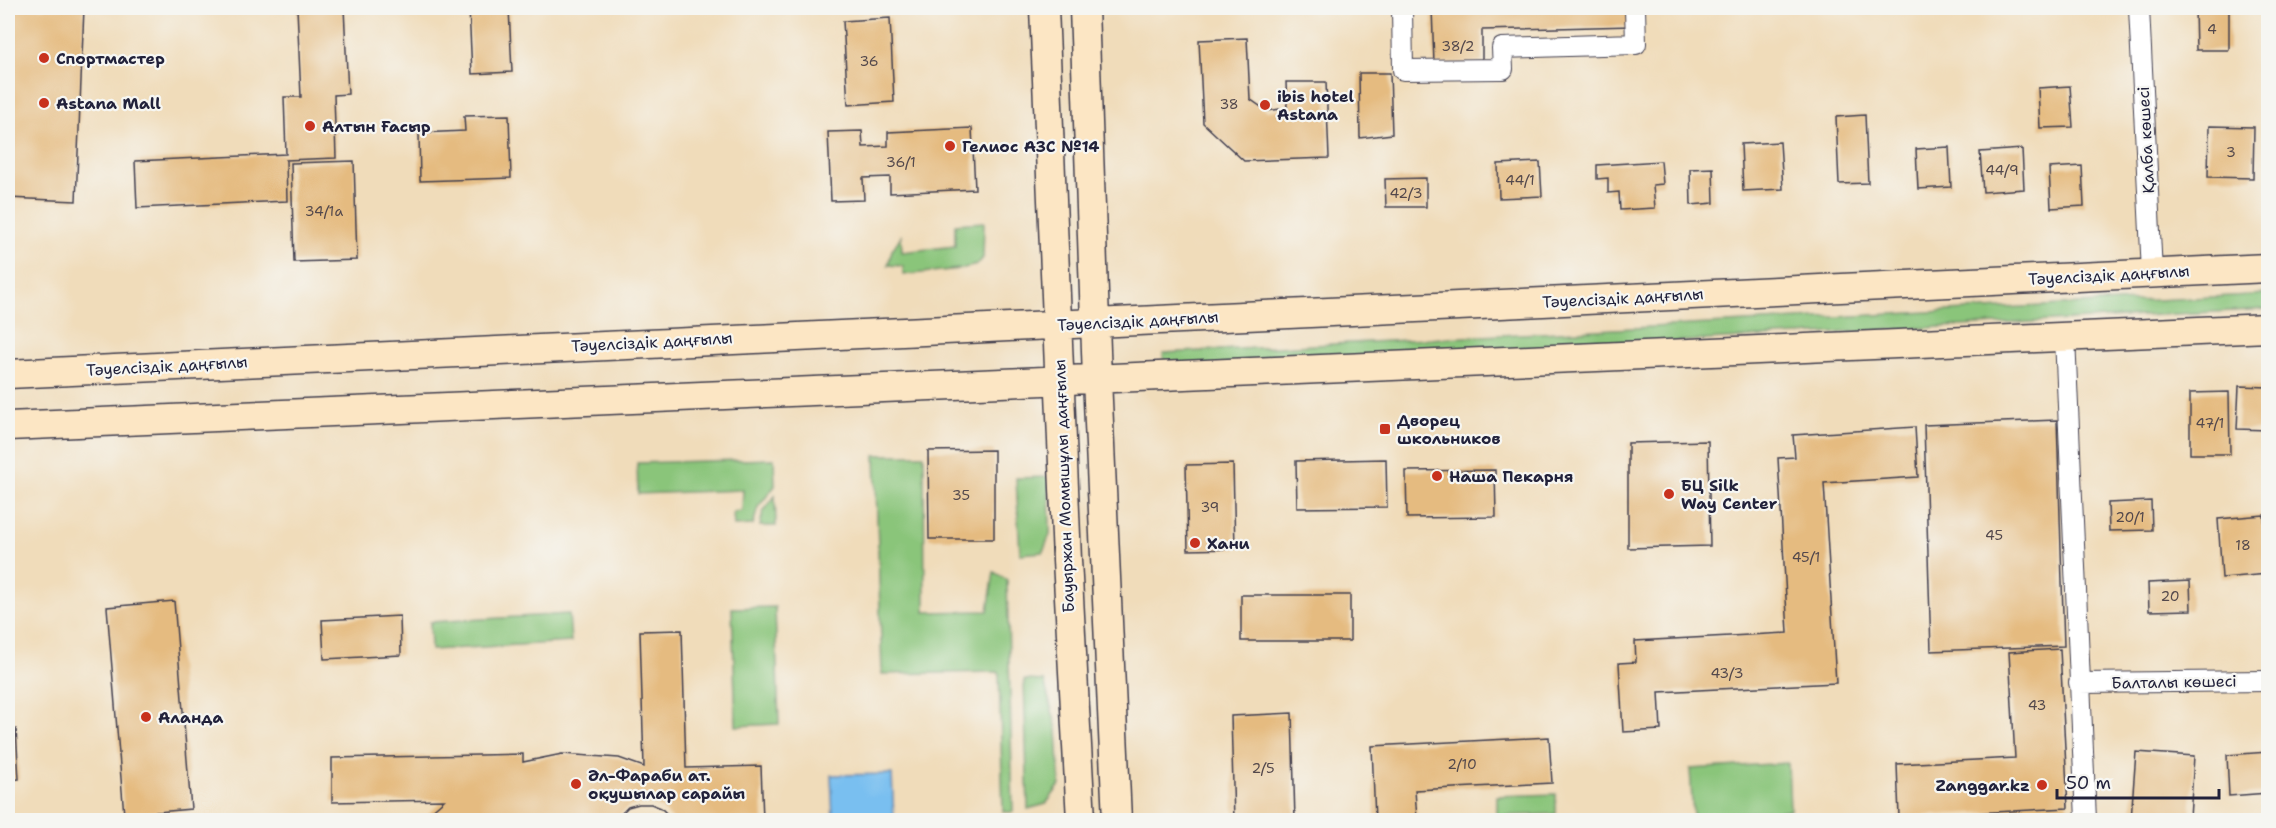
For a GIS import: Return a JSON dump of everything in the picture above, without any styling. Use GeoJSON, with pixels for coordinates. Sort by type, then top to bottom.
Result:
{"type":"FeatureCollection","features":[{"type":"Feature","properties":{"kind":"main road","name":"Бауыржан Момышұлы даңғылы"},"geometry":{"type":"LineString","coordinates":[[1044,8],[1067,560],[1081,820]]}},
{"type":"Feature","properties":{"kind":"main road"},"geometry":{"type":"LineString","coordinates":[[1084,8],[1097,379],[1117,820]]}},
{"type":"Feature","properties":{"kind":"main road","name":"Тәуелсіздік даңғылы"},"geometry":{"type":"LineString","coordinates":[[8,374],[670,341],[2268,268]]}},
{"type":"Feature","properties":{"kind":"main road"},"geometry":{"type":"LineString","coordinates":[[8,426],[2268,328]]}},
{"type":"Feature","properties":{"kind":"street"},"geometry":{"type":"LineString","coordinates":[[1402,8],[1403,70],[1503,69],[1502,48],[1636,44],[1635,8]]}},
{"type":"Feature","properties":{"kind":"street","name":"Қалба көшесі"},"geometry":{"type":"LineString","coordinates":[[2139,8],[2152,273]]}},
{"type":"Feature","properties":{"kind":"street"},"geometry":{"type":"LineString","coordinates":[[2065,337],[2086,820]]}},
{"type":"Feature","properties":{"kind":"street","name":"Балталы көшесі"},"geometry":{"type":"LineString","coordinates":[[2079,683],[2268,681]]}},
{"type":"Feature","properties":{"kind":"green space"},"geometry":{"type":"Polygon","coordinates":[[[984,222],[983,258],[977,265],[903,275],[903,266],[888,265],[892,250],[901,236],[902,252],[955,246],[955,224],[984,222]]]}},
{"type":"Feature","properties":{"kind":"green space"},"geometry":{"type":"Polygon","coordinates":[[[2268,294],[2268,309],[1165,370],[1163,353],[2268,294]]]}},
{"type":"Feature","properties":{"kind":"green space"},"geometry":{"type":"Polygon","coordinates":[[[875,455],[924,455],[925,612],[988,611],[994,572],[1007,580],[1013,812],[1003,812],[999,672],[882,674],[875,455]]]}},
{"type":"Feature","properties":{"kind":"green space"},"geometry":{"type":"Polygon","coordinates":[[[774,459],[775,486],[758,507],[753,525],[734,526],[733,512],[742,511],[743,490],[638,494],[637,463],[774,459]]]}},
{"type":"Feature","properties":{"kind":"green space"},"geometry":{"type":"Polygon","coordinates":[[[1049,477],[1050,534],[1043,552],[1020,554],[1016,478],[1049,477]]]}},
{"type":"Feature","properties":{"kind":"green space"},"geometry":{"type":"Polygon","coordinates":[[[775,496],[776,526],[760,526],[763,512],[775,496]]]}},
{"type":"Feature","properties":{"kind":"green space"},"geometry":{"type":"Polygon","coordinates":[[[775,607],[779,724],[736,726],[732,608],[775,607]]]}},
{"type":"Feature","properties":{"kind":"green space"},"geometry":{"type":"Polygon","coordinates":[[[569,614],[571,642],[431,650],[430,622],[569,614]]]}},
{"type":"Feature","properties":{"kind":"green space"},"geometry":{"type":"Polygon","coordinates":[[[1024,680],[1044,681],[1057,729],[1060,785],[1046,804],[1028,809],[1024,680]]]}},
{"type":"Feature","properties":{"kind":"green space"},"geometry":{"type":"Polygon","coordinates":[[[1788,763],[1790,810],[1693,816],[1690,769],[1788,763]]]}},
{"type":"Feature","properties":{"kind":"green space"},"geometry":{"type":"Polygon","coordinates":[[[1556,794],[1556,814],[1497,816],[1497,796],[1556,794]]]}},
{"type":"Feature","properties":{"kind":"water"},"geometry":{"type":"Polygon","coordinates":[[[892,774],[894,820],[833,820],[831,775],[892,774]]]}},
{"type":"Feature","properties":{"kind":"building","name":"Astana Mall"},"geometry":{"type":"Polygon","coordinates":[[[8,8],[84,8],[76,201],[8,198],[8,8]]]}},
{"type":"Feature","properties":{"kind":"building","name":"Алтын Ғасыр"},"geometry":{"type":"Polygon","coordinates":[[[297,8],[344,8],[348,94],[334,95],[336,158],[286,160],[287,201],[137,208],[135,161],[286,154],[284,97],[301,97],[297,8]]]}},
{"type":"Feature","properties":{"kind":"building"},"geometry":{"type":"Polygon","coordinates":[[[469,8],[509,8],[512,72],[472,74],[469,8]]]}},
{"type":"Feature","properties":{"kind":"building"},"geometry":{"type":"Polygon","coordinates":[[[1432,8],[1632,8],[1632,26],[1482,30],[1482,62],[1434,64],[1432,8]]]}},
{"type":"Feature","properties":{"kind":"building"},"geometry":{"type":"Polygon","coordinates":[[[1679,8],[1719,8],[1719,10],[1679,12],[1679,8]]]}},
{"type":"Feature","properties":{"kind":"building"},"geometry":{"type":"Polygon","coordinates":[[[2057,8],[2107,8],[2107,10],[2057,11],[2057,8]]]}},
{"type":"Feature","properties":{"kind":"building"},"geometry":{"type":"Polygon","coordinates":[[[2195,8],[2229,8],[2229,50],[2196,50],[2195,8]]]}},
{"type":"Feature","properties":{"kind":"building"},"geometry":{"type":"Polygon","coordinates":[[[890,18],[894,102],[848,105],[843,21],[890,18]]]}},
{"type":"Feature","properties":{"kind":"building"},"geometry":{"type":"Polygon","coordinates":[[[1247,38],[1250,99],[1267,111],[1287,108],[1286,82],[1326,82],[1329,158],[1244,161],[1203,123],[1199,40],[1247,38]]]}},
{"type":"Feature","properties":{"kind":"building"},"geometry":{"type":"Polygon","coordinates":[[[1359,73],[1390,73],[1392,134],[1360,138],[1359,73]]]}},
{"type":"Feature","properties":{"kind":"building"},"geometry":{"type":"Polygon","coordinates":[[[2070,86],[2073,127],[2040,128],[2038,88],[2070,86]]]}},
{"type":"Feature","properties":{"kind":"building"},"geometry":{"type":"Polygon","coordinates":[[[509,115],[511,178],[420,181],[419,133],[465,131],[464,116],[509,115]]]}},
{"type":"Feature","properties":{"kind":"building"},"geometry":{"type":"Polygon","coordinates":[[[1865,115],[1868,183],[1839,184],[1836,117],[1865,115]]]}},
{"type":"Feature","properties":{"kind":"building"},"geometry":{"type":"Polygon","coordinates":[[[2209,126],[2254,127],[2253,178],[2208,177],[2209,126]]]}},
{"type":"Feature","properties":{"kind":"building"},"geometry":{"type":"Polygon","coordinates":[[[972,128],[975,189],[890,193],[890,177],[863,178],[864,200],[831,201],[828,132],[862,131],[863,147],[888,146],[888,132],[972,128]]]}},
{"type":"Feature","properties":{"kind":"building"},"geometry":{"type":"Polygon","coordinates":[[[1780,142],[1783,189],[1743,191],[1741,144],[1780,142]]]}},
{"type":"Feature","properties":{"kind":"building"},"geometry":{"type":"Polygon","coordinates":[[[1949,147],[1951,187],[1918,189],[1916,149],[1949,147]]]}},
{"type":"Feature","properties":{"kind":"building"},"geometry":{"type":"Polygon","coordinates":[[[2022,149],[2024,189],[1983,192],[1980,152],[2022,149]]]}},
{"type":"Feature","properties":{"kind":"building"},"geometry":{"type":"Polygon","coordinates":[[[354,161],[357,260],[294,262],[291,163],[354,161]]]}},
{"type":"Feature","properties":{"kind":"building"},"geometry":{"type":"Polygon","coordinates":[[[1661,161],[1663,184],[1653,185],[1655,208],[1620,210],[1619,192],[1608,193],[1608,178],[1597,179],[1597,165],[1661,161]]]}},
{"type":"Feature","properties":{"kind":"building"},"geometry":{"type":"Polygon","coordinates":[[[1540,162],[1542,196],[1499,198],[1498,164],[1540,162]]]}},
{"type":"Feature","properties":{"kind":"building"},"geometry":{"type":"Polygon","coordinates":[[[2082,166],[2084,206],[2051,208],[2049,168],[2082,166]]]}},
{"type":"Feature","properties":{"kind":"building"},"geometry":{"type":"Polygon","coordinates":[[[1713,168],[1714,203],[1691,205],[1690,169],[1713,168]]]}},
{"type":"Feature","properties":{"kind":"building"},"geometry":{"type":"Polygon","coordinates":[[[1426,178],[1426,207],[1386,207],[1385,179],[1426,178]]]}},
{"type":"Feature","properties":{"kind":"building"},"geometry":{"type":"Polygon","coordinates":[[[2239,386],[2268,387],[2268,430],[2237,429],[2239,386]]]}},
{"type":"Feature","properties":{"kind":"building"},"geometry":{"type":"Polygon","coordinates":[[[2229,392],[2230,454],[2190,454],[2190,393],[2229,392]]]}},
{"type":"Feature","properties":{"kind":"building"},"geometry":{"type":"Polygon","coordinates":[[[2057,420],[2064,646],[1931,651],[1924,425],[2057,420]]]}},
{"type":"Feature","properties":{"kind":"building"},"geometry":{"type":"Polygon","coordinates":[[[1915,427],[1918,477],[1824,483],[1836,683],[1659,692],[1661,730],[1623,732],[1619,663],[1636,662],[1635,641],[1788,633],[1778,458],[1795,457],[1793,435],[1915,427]]]}},
{"type":"Feature","properties":{"kind":"building","name":"БЦ Silk Way Center"},"geometry":{"type":"Polygon","coordinates":[[[1708,441],[1710,546],[1628,548],[1628,443],[1708,441]]]}},
{"type":"Feature","properties":{"kind":"building"},"geometry":{"type":"Polygon","coordinates":[[[994,450],[994,539],[929,539],[928,451],[994,450]]]}},
{"type":"Feature","properties":{"kind":"building"},"geometry":{"type":"Polygon","coordinates":[[[1386,459],[1387,507],[1297,508],[1296,461],[1386,459]]]}},
{"type":"Feature","properties":{"kind":"building"},"geometry":{"type":"Polygon","coordinates":[[[1233,464],[1235,549],[1188,550],[1186,465],[1233,464]]]}},
{"type":"Feature","properties":{"kind":"building"},"geometry":{"type":"Polygon","coordinates":[[[1495,470],[1496,517],[1407,518],[1406,471],[1495,470]]]}},
{"type":"Feature","properties":{"kind":"building"},"geometry":{"type":"Polygon","coordinates":[[[2151,501],[2152,530],[2109,531],[2108,503],[2151,501]]]}},
{"type":"Feature","properties":{"kind":"building"},"geometry":{"type":"Polygon","coordinates":[[[2264,515],[2268,574],[2222,578],[2218,519],[2264,515]]]}},
{"type":"Feature","properties":{"kind":"building"},"geometry":{"type":"Polygon","coordinates":[[[2190,581],[2191,610],[2149,611],[2148,583],[2190,581]]]}},
{"type":"Feature","properties":{"kind":"building"},"geometry":{"type":"Polygon","coordinates":[[[1241,595],[1350,595],[1350,641],[1241,641],[1241,595]]]}},
{"type":"Feature","properties":{"kind":"building"},"geometry":{"type":"Polygon","coordinates":[[[174,601],[191,809],[124,815],[107,607],[174,601]]]}},
{"type":"Feature","properties":{"kind":"building"},"geometry":{"type":"Polygon","coordinates":[[[400,616],[401,655],[324,659],[322,620],[400,616]]]}},
{"type":"Feature","properties":{"kind":"building"},"geometry":{"type":"Polygon","coordinates":[[[682,630],[686,768],[761,766],[763,820],[673,820],[661,808],[651,804],[639,804],[628,807],[615,820],[421,820],[444,800],[332,802],[332,758],[523,754],[523,762],[562,754],[619,758],[644,767],[640,631],[682,630]]]}},
{"type":"Feature","properties":{"kind":"building"},"geometry":{"type":"Polygon","coordinates":[[[2060,649],[2068,808],[1899,817],[1897,764],[2015,758],[2009,652],[2060,649]]]}},
{"type":"Feature","properties":{"kind":"building"},"geometry":{"type":"Polygon","coordinates":[[[1292,713],[1295,820],[1234,820],[1231,716],[1292,713]]]}},
{"type":"Feature","properties":{"kind":"building"},"geometry":{"type":"Polygon","coordinates":[[[16,729],[19,779],[8,780],[8,730],[16,729]]]}},
{"type":"Feature","properties":{"kind":"building"},"geometry":{"type":"Polygon","coordinates":[[[1549,737],[1552,783],[1415,790],[1417,820],[1375,820],[1372,746],[1549,737]]]}},
{"type":"Feature","properties":{"kind":"building"},"geometry":{"type":"Polygon","coordinates":[[[2136,752],[2194,756],[2190,818],[2131,820],[2136,752]]]}},
{"type":"Feature","properties":{"kind":"building"},"geometry":{"type":"Polygon","coordinates":[[[2268,752],[2268,793],[2229,796],[2227,755],[2268,752]]]}},
{"type":"Feature","properties":{"kind":"place","name":"Спортмастер"},"geometry":{"type":"Point","coordinates":[44,58]}},
{"type":"Feature","properties":{"kind":"place","name":"Astana Mall"},"geometry":{"type":"Point","coordinates":[44,103]}},
{"type":"Feature","properties":{"kind":"place","name":"ibis hotel Astana"},"geometry":{"type":"Point","coordinates":[1265,105]}},
{"type":"Feature","properties":{"kind":"place","name":"Алтын Ғасыр"},"geometry":{"type":"Point","coordinates":[310,126]}},
{"type":"Feature","properties":{"kind":"place","name":"Гелиос АЗС №14"},"geometry":{"type":"Point","coordinates":[950,146]}},
{"type":"Feature","properties":{"kind":"place","name":"Дворец школьников"},"geometry":{"type":"Point","coordinates":[1385,429]}},
{"type":"Feature","properties":{"kind":"place","name":"Наша Пекарня"},"geometry":{"type":"Point","coordinates":[1437,476]}},
{"type":"Feature","properties":{"kind":"place","name":"БЦ Silk Way Center"},"geometry":{"type":"Point","coordinates":[1669,494]}},
{"type":"Feature","properties":{"kind":"place","name":"Хани"},"geometry":{"type":"Point","coordinates":[1195,543]}},
{"type":"Feature","properties":{"kind":"place","name":"Аланда"},"geometry":{"type":"Point","coordinates":[146,717]}},
{"type":"Feature","properties":{"kind":"place","name":"Әл-Фараби ат. оқушылар сарайы"},"geometry":{"type":"Point","coordinates":[576,784]}},
{"type":"Feature","properties":{"kind":"place","name":"Zanggar.kz"},"geometry":{"type":"Point","coordinates":[2042,785]}}]}
